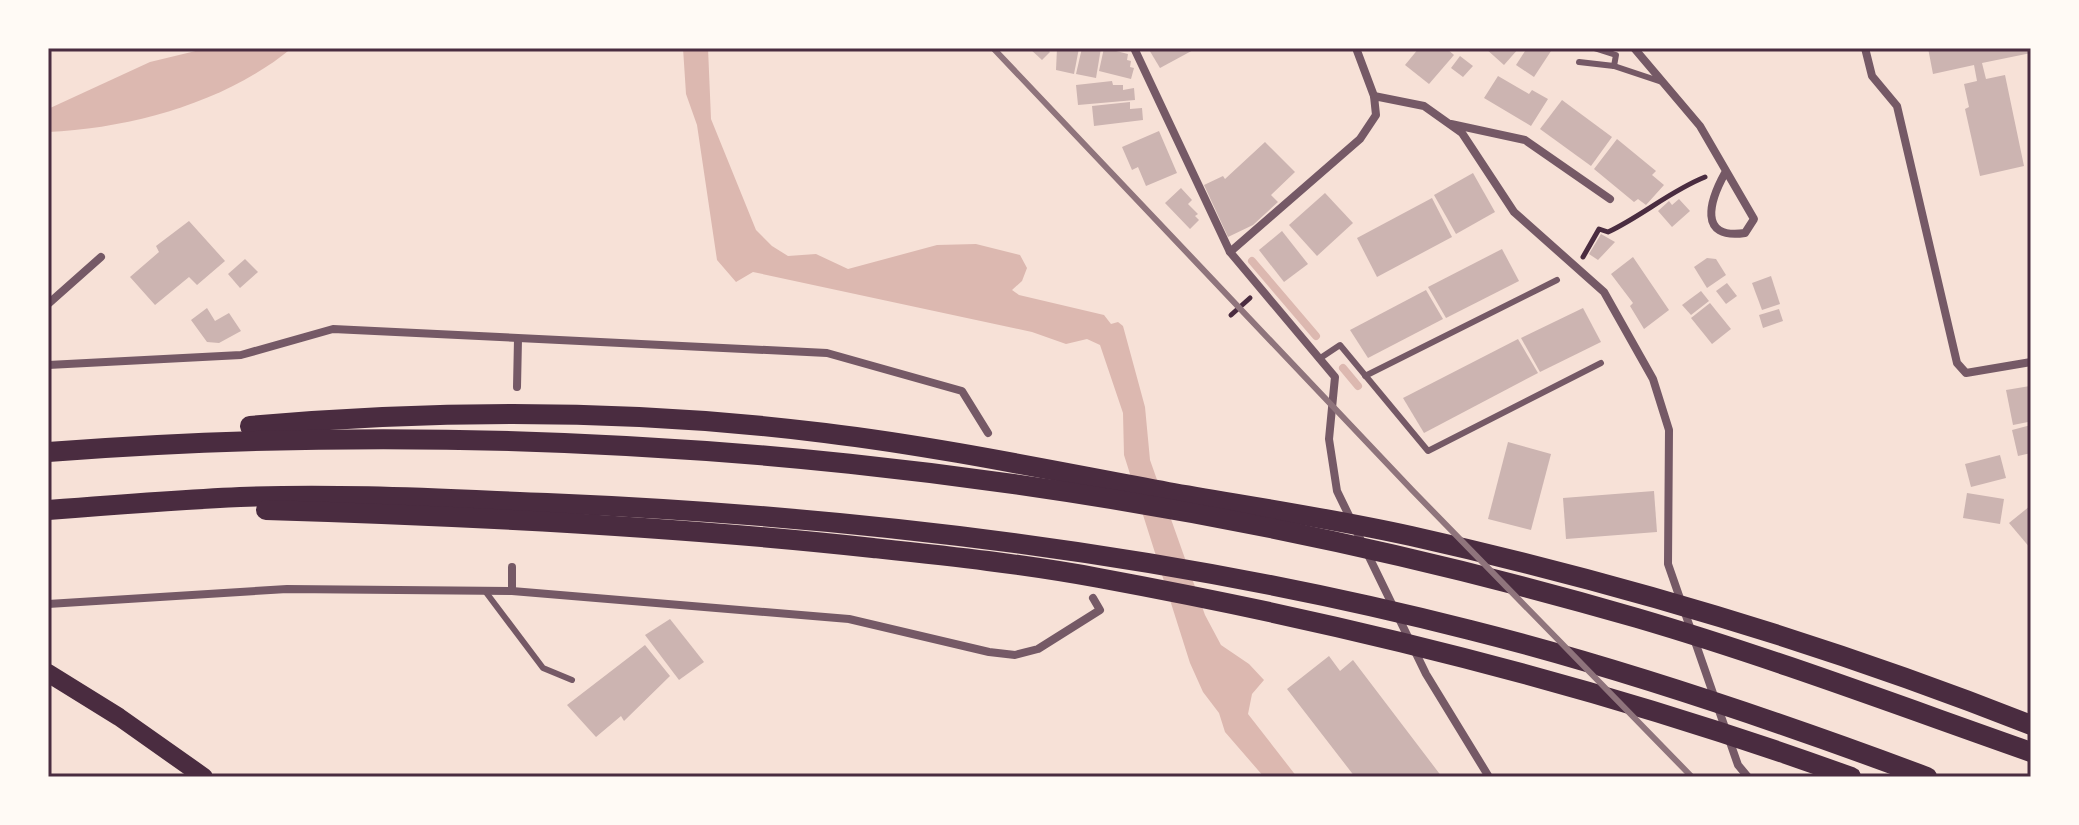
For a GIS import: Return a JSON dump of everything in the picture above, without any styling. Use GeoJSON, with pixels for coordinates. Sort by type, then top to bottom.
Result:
{"type":"FeatureCollection","features":[{"type":"Feature","properties":{"kind":"highway"},"geometry":{"type":"LineString","coordinates":[[96,448],[253,426],[454,414],[609,415],[825,433],[1407,535],[1580,577],[1768,634],[1944,691],[2031,725]]}},
{"type":"Feature","properties":{"kind":"highway"},"geometry":{"type":"LineString","coordinates":[[48,452],[281,438],[537,442],[782,455],[1042,489],[1193,512],[1433,563],[1637,618],[1765,658],[2031,752]]}},
{"type":"Feature","properties":{"kind":"highway"},"geometry":{"type":"LineString","coordinates":[[48,510],[243,497],[377,496],[696,509],[963,537],[1181,568],[1469,630],[1751,712],[1927,777]]}},
{"type":"Feature","properties":{"kind":"highway"},"geometry":{"type":"LineString","coordinates":[[97,506],[535,518],[800,540],[1097,577],[1389,639],[1644,706],[1851,777]]}},
{"type":"Feature","properties":{"kind":"main road"},"geometry":{"type":"LineString","coordinates":[[48,673],[131,725],[204,777]]}},
{"type":"Feature","properties":{"kind":"street"},"geometry":{"type":"LineString","coordinates":[[1134,48],[1230,252],[1335,377],[1329,439],[1337,491],[1426,674],[1489,777]]}},
{"type":"Feature","properties":{"kind":"street"},"geometry":{"type":"LineString","coordinates":[[1230,252],[1360,139],[1376,115],[1374,96],[1356,48]]}},
{"type":"Feature","properties":{"kind":"street"},"geometry":{"type":"LineString","coordinates":[[1634,48],[1700,126],[1754,219],[1745,233],[1731,235],[1717,229],[1710,216],[1711,204],[1725,173]]}},
{"type":"Feature","properties":{"kind":"street"},"geometry":{"type":"LineString","coordinates":[[1865,48],[1872,76],[1897,106],[1957,363],[1966,373],[2031,362]]}},
{"type":"Feature","properties":{"kind":"street"},"geometry":{"type":"LineString","coordinates":[[1374,96],[1424,106],[1462,133],[1514,212],[1604,292],[1653,379],[1669,430],[1668,564],[1738,765],[1748,777]]}},
{"type":"Feature","properties":{"kind":"street"},"geometry":{"type":"LineString","coordinates":[[1449,124],[1525,140],[1610,199]]}},
{"type":"Feature","properties":{"kind":"street"},"geometry":{"type":"LineString","coordinates":[[48,304],[101,257]]}},
{"type":"Feature","properties":{"kind":"street"},"geometry":{"type":"LineString","coordinates":[[48,365],[241,355],[333,329],[827,353],[962,391],[988,433]]}},
{"type":"Feature","properties":{"kind":"street"},"geometry":{"type":"LineString","coordinates":[[517,387],[518,339]]}},
{"type":"Feature","properties":{"kind":"street"},"geometry":{"type":"LineString","coordinates":[[512,567],[512,591]]}},
{"type":"Feature","properties":{"kind":"street"},"geometry":{"type":"LineString","coordinates":[[48,604],[287,589],[512,591],[849,619],[1015,655],[1038,649],[1100,610],[1093,598]]}},
{"type":"Feature","properties":{"kind":"lane"},"geometry":{"type":"LineString","coordinates":[[1594,48],[1616,55],[1614,66]]}},
{"type":"Feature","properties":{"kind":"lane"},"geometry":{"type":"LineString","coordinates":[[1579,62],[1614,66],[1662,82]]}},
{"type":"Feature","properties":{"kind":"lane"},"geometry":{"type":"LineString","coordinates":[[1365,376],[1557,280]]}},
{"type":"Feature","properties":{"kind":"lane"},"geometry":{"type":"LineString","coordinates":[[1319,359],[1340,345],[1428,451],[1601,363]]}},
{"type":"Feature","properties":{"kind":"lane"},"geometry":{"type":"LineString","coordinates":[[484,591],[543,668],[572,680]]}},
{"type":"Feature","properties":{"kind":"path"},"geometry":{"type":"LineString","coordinates":[[1575,266],[1599,229],[1608,232],[1638,217],[1660,199],[1703,177],[1725,173]]}},
{"type":"Feature","properties":{"kind":"path"},"geometry":{"type":"LineString","coordinates":[[1231,315],[1260,290]]}},
{"type":"Feature","properties":{"kind":"shaded area"},"geometry":{"type":"Polygon","coordinates":[[[208,48],[292,48],[238,83],[177,109],[113,125],[48,132],[48,109],[150,62],[208,48]]]}},
{"type":"Feature","properties":{"kind":"shaded area"},"geometry":{"type":"Polygon","coordinates":[[[683,48],[708,48],[711,119],[756,230],[772,246],[788,256],[816,254],[848,269],[937,245],[976,244],[1020,255],[1027,268],[1022,281],[1012,290],[1019,295],[1104,315],[1111,324],[1118,322],[1123,326],[1145,407],[1150,460],[1205,615],[1221,645],[1249,664],[1264,680],[1252,694],[1248,714],[1297,777],[1264,777],[1225,732],[1219,713],[1203,692],[1190,663],[1124,455],[1123,413],[1100,345],[1087,339],[1066,344],[1032,332],[753,272],[736,282],[717,260],[697,125],[686,94],[683,48]]]}},
{"type":"Feature","properties":{"kind":"building"},"geometry":{"type":"Polygon","coordinates":[[[1029,48],[1046,48],[1050,52],[1042,60],[1029,48]]]}},
{"type":"Feature","properties":{"kind":"building"},"geometry":{"type":"Polygon","coordinates":[[[1057,48],[1079,48],[1074,74],[1056,70],[1057,48]]]}},
{"type":"Feature","properties":{"kind":"building"},"geometry":{"type":"Polygon","coordinates":[[[1082,48],[1101,48],[1096,78],[1076,74],[1082,48]]]}},
{"type":"Feature","properties":{"kind":"building"},"geometry":{"type":"Polygon","coordinates":[[[1104,48],[1128,54],[1130,67],[1134,68],[1131,79],[1099,71],[1104,48]]]}},
{"type":"Feature","properties":{"kind":"building"},"geometry":{"type":"Polygon","coordinates":[[[1148,48],[1197,48],[1160,68],[1148,48]]]}},
{"type":"Feature","properties":{"kind":"building"},"geometry":{"type":"Polygon","coordinates":[[[1419,48],[1446,48],[1454,55],[1429,84],[1405,65],[1419,48]]]}},
{"type":"Feature","properties":{"kind":"building"},"geometry":{"type":"Polygon","coordinates":[[[1485,48],[1519,48],[1504,65],[1485,48]]]}},
{"type":"Feature","properties":{"kind":"building"},"geometry":{"type":"Polygon","coordinates":[[[1527,48],[1553,48],[1534,77],[1516,65],[1527,48]]]}},
{"type":"Feature","properties":{"kind":"building"},"geometry":{"type":"Polygon","coordinates":[[[1928,48],[2031,48],[2031,53],[1982,63],[1986,79],[2005,75],[2024,166],[1980,176],[1965,109],[1969,107],[1964,84],[1977,81],[1974,65],[1933,74],[1928,48]]]}},
{"type":"Feature","properties":{"kind":"building"},"geometry":{"type":"Polygon","coordinates":[[[1460,56],[1473,66],[1463,77],[1451,68],[1460,56]]]}},
{"type":"Feature","properties":{"kind":"building"},"geometry":{"type":"Polygon","coordinates":[[[1498,76],[1529,94],[1532,90],[1548,99],[1531,126],[1484,98],[1498,76]]]}},
{"type":"Feature","properties":{"kind":"building"},"geometry":{"type":"Polygon","coordinates":[[[1112,81],[1113,85],[1123,85],[1123,90],[1134,88],[1135,100],[1078,105],[1076,85],[1112,81]]]}},
{"type":"Feature","properties":{"kind":"building"},"geometry":{"type":"Polygon","coordinates":[[[1562,100],[1612,137],[1591,166],[1540,129],[1562,100]]]}},
{"type":"Feature","properties":{"kind":"building"},"geometry":{"type":"Polygon","coordinates":[[[1130,102],[1130,109],[1142,108],[1143,120],[1094,126],[1092,106],[1130,102]]]}},
{"type":"Feature","properties":{"kind":"building"},"geometry":{"type":"Polygon","coordinates":[[[1159,131],[1177,173],[1146,186],[1138,167],[1132,170],[1122,147],[1159,131]]]}},
{"type":"Feature","properties":{"kind":"building"},"geometry":{"type":"Polygon","coordinates":[[[1617,139],[1656,171],[1652,175],[1664,185],[1646,205],[1638,199],[1634,202],[1594,169],[1617,139]]]}},
{"type":"Feature","properties":{"kind":"building"},"geometry":{"type":"Polygon","coordinates":[[[1265,142],[1295,172],[1271,195],[1278,202],[1253,225],[1228,237],[1204,185],[1223,176],[1225,179],[1265,142]]]}},
{"type":"Feature","properties":{"kind":"building"},"geometry":{"type":"Polygon","coordinates":[[[1473,173],[1495,212],[1456,234],[1434,195],[1473,173]]]}},
{"type":"Feature","properties":{"kind":"building"},"geometry":{"type":"Polygon","coordinates":[[[1181,188],[1192,200],[1188,204],[1198,214],[1195,216],[1199,220],[1190,229],[1165,203],[1181,188]]]}},
{"type":"Feature","properties":{"kind":"building"},"geometry":{"type":"Polygon","coordinates":[[[1325,193],[1353,223],[1317,256],[1289,225],[1325,193]]]}},
{"type":"Feature","properties":{"kind":"building"},"geometry":{"type":"Polygon","coordinates":[[[1432,198],[1452,237],[1377,277],[1357,238],[1432,198]]]}},
{"type":"Feature","properties":{"kind":"building"},"geometry":{"type":"Polygon","coordinates":[[[1679,199],[1690,211],[1672,227],[1658,211],[1669,201],[1672,205],[1679,199]]]}},
{"type":"Feature","properties":{"kind":"building"},"geometry":{"type":"Polygon","coordinates":[[[189,221],[225,261],[197,285],[189,277],[155,305],[130,277],[159,252],[156,246],[189,221]]]}},
{"type":"Feature","properties":{"kind":"building"},"geometry":{"type":"Polygon","coordinates":[[[1282,231],[1308,264],[1284,282],[1259,250],[1282,231]]]}},
{"type":"Feature","properties":{"kind":"building"},"geometry":{"type":"Polygon","coordinates":[[[1601,234],[1615,242],[1598,260],[1589,254],[1601,234]]]}},
{"type":"Feature","properties":{"kind":"building"},"geometry":{"type":"Polygon","coordinates":[[[1502,249],[1519,281],[1446,318],[1428,287],[1502,249]]]}},
{"type":"Feature","properties":{"kind":"building"},"geometry":{"type":"Polygon","coordinates":[[[1633,257],[1669,310],[1644,329],[1630,306],[1633,303],[1611,274],[1633,257]]]}},
{"type":"Feature","properties":{"kind":"building"},"geometry":{"type":"Polygon","coordinates":[[[1707,258],[1716,259],[1726,275],[1707,288],[1694,267],[1707,258]]]}},
{"type":"Feature","properties":{"kind":"building"},"geometry":{"type":"Polygon","coordinates":[[[245,259],[258,272],[240,288],[228,274],[245,259]]]}},
{"type":"Feature","properties":{"kind":"building"},"geometry":{"type":"Polygon","coordinates":[[[1771,276],[1780,304],[1762,310],[1752,283],[1771,276]]]}},
{"type":"Feature","properties":{"kind":"building"},"geometry":{"type":"Polygon","coordinates":[[[1727,283],[1737,296],[1726,304],[1716,291],[1727,283]]]}},
{"type":"Feature","properties":{"kind":"building"},"geometry":{"type":"Polygon","coordinates":[[[1426,290],[1443,319],[1368,358],[1350,330],[1426,290]]]}},
{"type":"Feature","properties":{"kind":"building"},"geometry":{"type":"Polygon","coordinates":[[[1701,291],[1709,301],[1691,315],[1682,305],[1701,291]]]}},
{"type":"Feature","properties":{"kind":"building"},"geometry":{"type":"Polygon","coordinates":[[[1710,303],[1731,329],[1712,344],[1691,318],[1710,303]]]}},
{"type":"Feature","properties":{"kind":"building"},"geometry":{"type":"Polygon","coordinates":[[[207,308],[215,321],[229,313],[241,331],[219,343],[207,342],[191,320],[207,308]]]}},
{"type":"Feature","properties":{"kind":"building"},"geometry":{"type":"Polygon","coordinates":[[[1583,308],[1601,342],[1540,372],[1521,338],[1583,308]]]}},
{"type":"Feature","properties":{"kind":"building"},"geometry":{"type":"Polygon","coordinates":[[[1779,309],[1783,321],[1763,328],[1759,315],[1779,309]]]}},
{"type":"Feature","properties":{"kind":"building"},"geometry":{"type":"Polygon","coordinates":[[[1518,339],[1538,373],[1424,433],[1403,398],[1518,339]]]}},
{"type":"Feature","properties":{"kind":"building"},"geometry":{"type":"Polygon","coordinates":[[[2030,386],[2028,422],[2013,425],[2006,390],[2030,386]]]}},
{"type":"Feature","properties":{"kind":"building"},"geometry":{"type":"Polygon","coordinates":[[[2031,425],[2031,453],[2018,456],[2012,430],[2031,425]]]}},
{"type":"Feature","properties":{"kind":"building"},"geometry":{"type":"Polygon","coordinates":[[[1508,442],[1551,454],[1531,530],[1488,519],[1508,442]]]}},
{"type":"Feature","properties":{"kind":"building"},"geometry":{"type":"Polygon","coordinates":[[[2000,455],[2006,478],[1971,487],[1965,464],[2000,455]]]}},
{"type":"Feature","properties":{"kind":"building"},"geometry":{"type":"Polygon","coordinates":[[[1654,491],[1657,532],[1566,539],[1563,498],[1654,491]]]}},
{"type":"Feature","properties":{"kind":"building"},"geometry":{"type":"Polygon","coordinates":[[[1967,493],[2004,499],[2000,524],[1963,518],[1967,493]]]}},
{"type":"Feature","properties":{"kind":"building"},"geometry":{"type":"Polygon","coordinates":[[[2031,507],[2031,549],[2009,523],[2031,507]]]}},
{"type":"Feature","properties":{"kind":"building"},"geometry":{"type":"Polygon","coordinates":[[[670,619],[704,662],[679,680],[645,635],[670,619]]]}},
{"type":"Feature","properties":{"kind":"building"},"geometry":{"type":"Polygon","coordinates":[[[645,645],[670,676],[624,721],[621,716],[596,737],[567,705],[645,645]]]}},
{"type":"Feature","properties":{"kind":"building"},"geometry":{"type":"Polygon","coordinates":[[[1329,656],[1340,671],[1353,660],[1442,777],[1355,777],[1287,689],[1329,656]]]}},
{"type":"Feature","properties":{"kind":"waterway"},"geometry":{"type":"LineString","coordinates":[[1252,261],[1316,336]]}},
{"type":"Feature","properties":{"kind":"waterway"},"geometry":{"type":"LineString","coordinates":[[1343,368],[1358,386]]}},
{"type":"Feature","properties":{"kind":"railway"},"geometry":{"type":"LineString","coordinates":[[993,48],[1413,491],[1692,777]]}}]}
